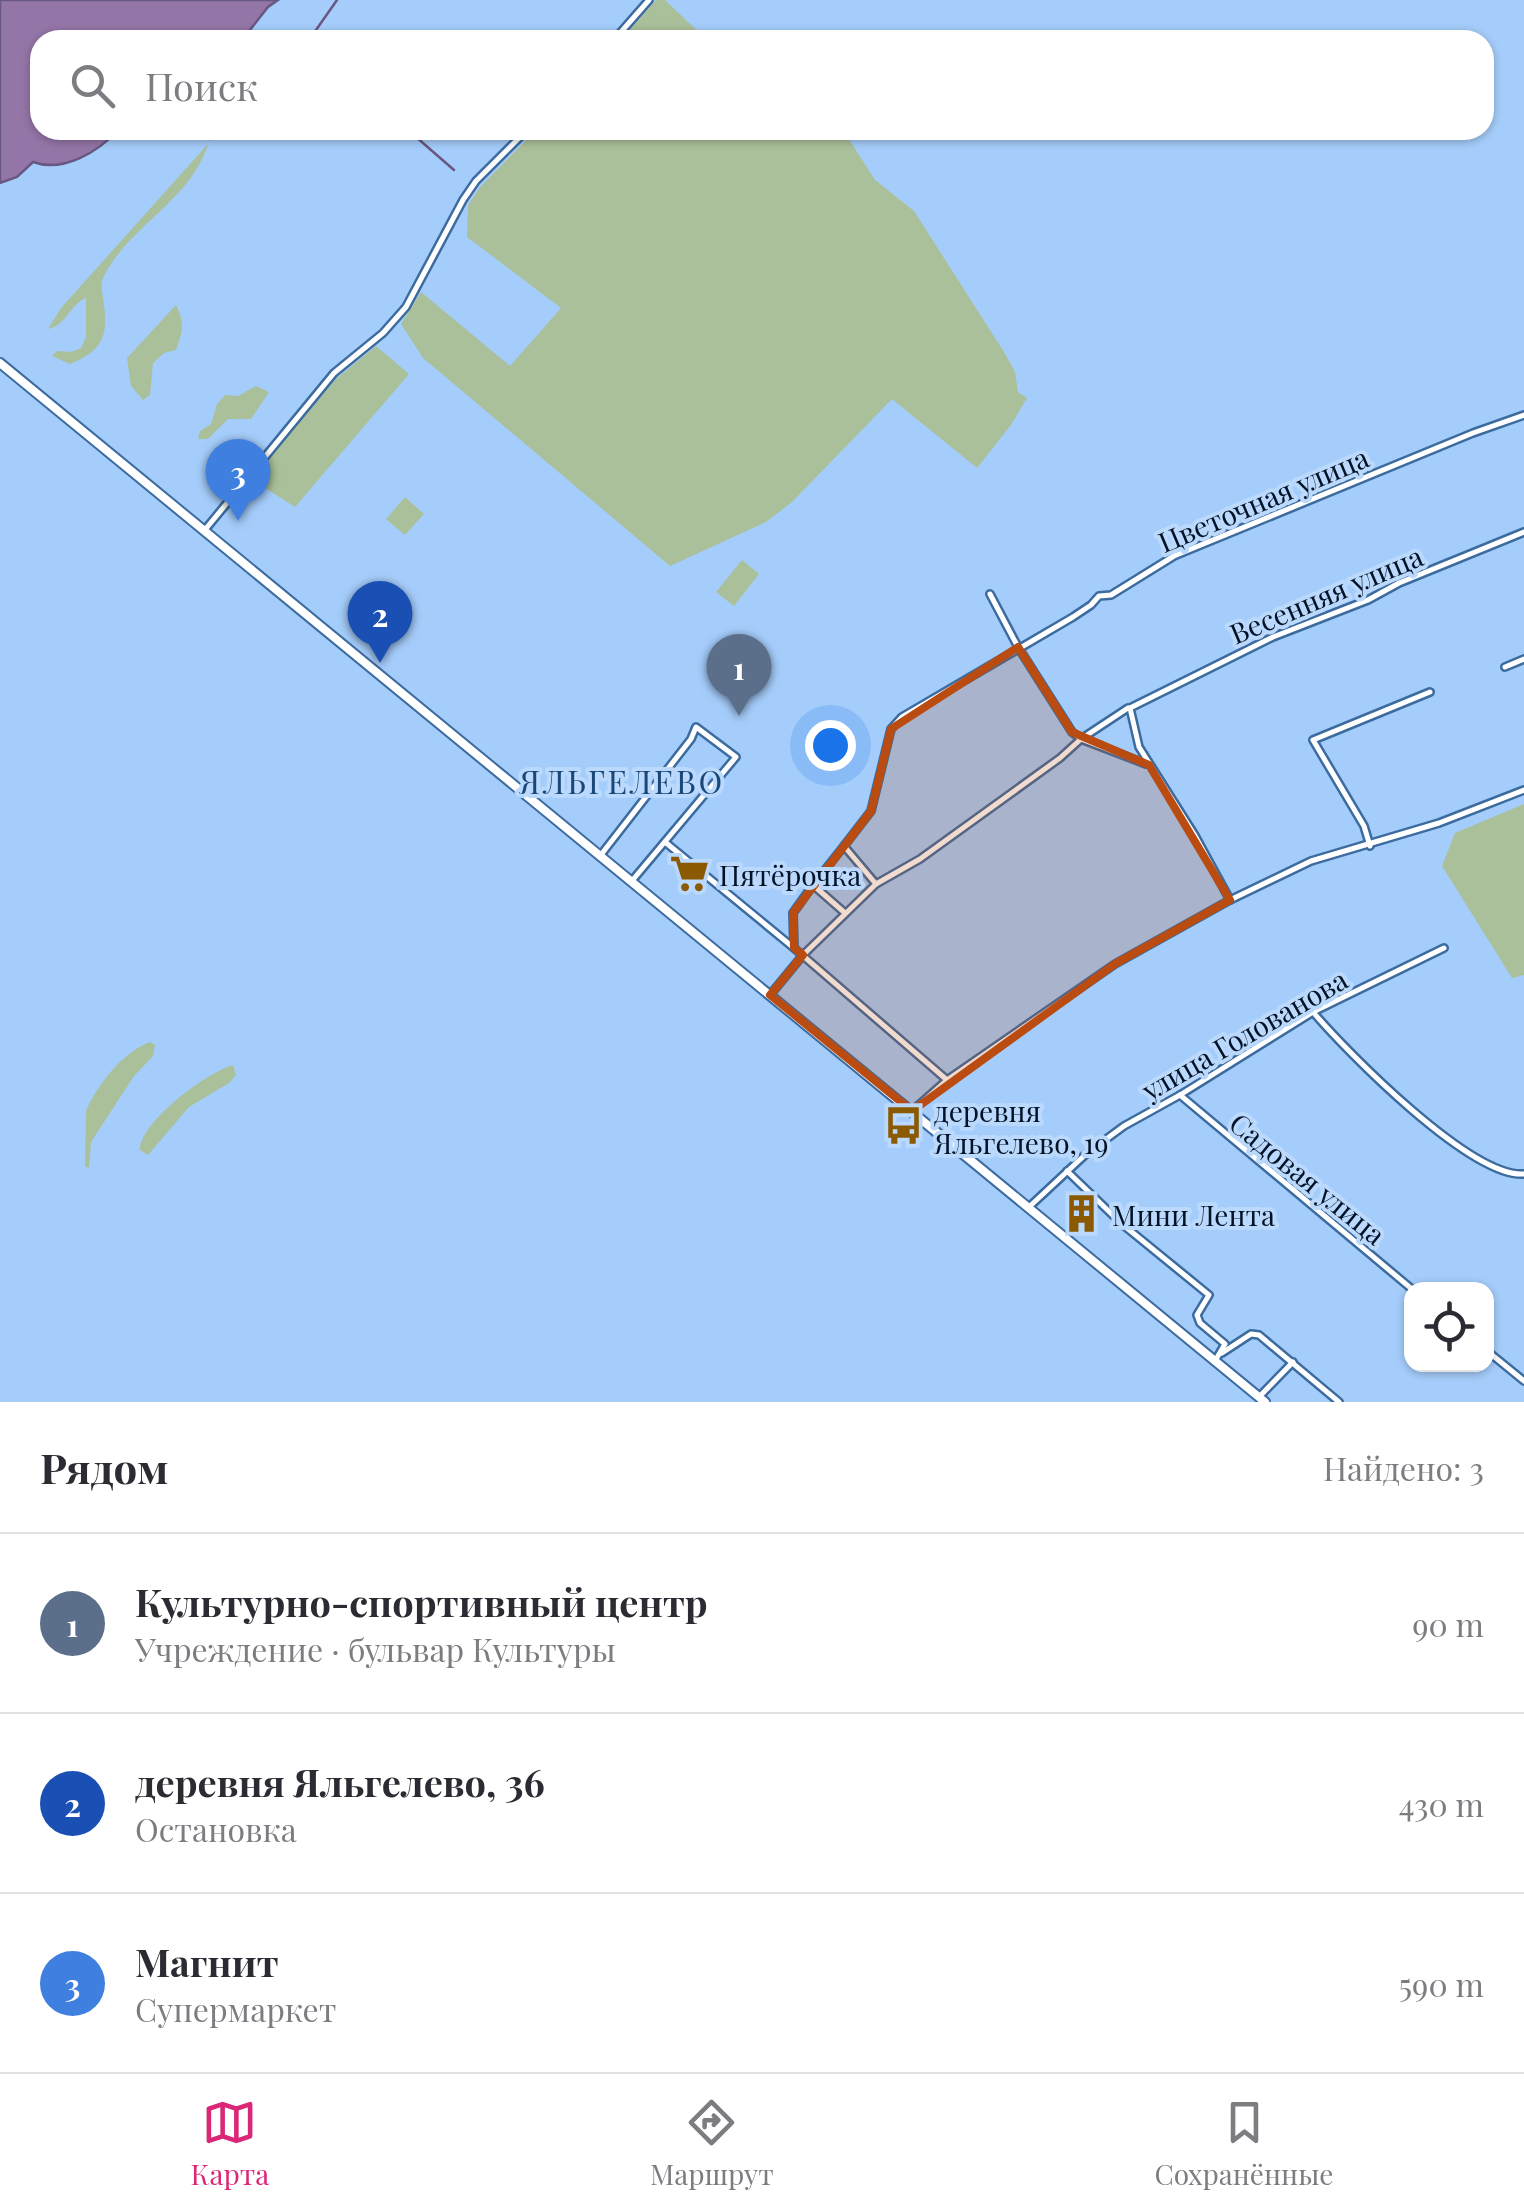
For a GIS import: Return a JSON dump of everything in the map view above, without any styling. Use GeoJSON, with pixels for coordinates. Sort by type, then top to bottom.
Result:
{"type":"FeatureCollection","features":[{"type":"Feature","properties":{"kind":"main road"},"geometry":{"type":"LineString","coordinates":[[0,364],[1262,1400]]}},
{"type":"Feature","properties":{"kind":"street"},"geometry":{"type":"LineString","coordinates":[[623,30],[649,0]]}},
{"type":"Feature","properties":{"kind":"street"},"geometry":{"type":"LineString","coordinates":[[204,530],[334,373],[383,333],[406,307],[470,190],[518,140]]}},
{"type":"Feature","properties":{"kind":"street","name":"Цветочная улица"},"geometry":{"type":"LineString","coordinates":[[844,846],[871,812],[891,730],[902,718],[1091,606],[1099,596],[1111,595],[1174,556],[1472,432],[1524,415]]}},
{"type":"Feature","properties":{"kind":"street","name":"Весенняя улица"},"geometry":{"type":"LineString","coordinates":[[770,995],[802,955],[876,884],[920,859],[1060,758],[1080,739],[1130,708],[1273,638],[1524,532]]}},
{"type":"Feature","properties":{"kind":"street"},"geometry":{"type":"LineString","coordinates":[[990,594],[1018,647],[1072,732],[1080,739],[1149,765]]}},
{"type":"Feature","properties":{"kind":"street"},"geometry":{"type":"LineString","coordinates":[[1505,667],[1524,659]]}},
{"type":"Feature","properties":{"kind":"street"},"geometry":{"type":"LineString","coordinates":[[1370,846],[1364,826],[1312,740],[1430,692]]}},
{"type":"Feature","properties":{"kind":"street"},"geometry":{"type":"LineString","coordinates":[[1130,708],[1138,747],[1194,834],[1230,900]]}},
{"type":"Feature","properties":{"kind":"street"},"geometry":{"type":"LineString","coordinates":[[600,856],[691,739],[696,727],[736,757],[631,882]]}},
{"type":"Feature","properties":{"kind":"street"},"geometry":{"type":"LineString","coordinates":[[912,1111],[947,1080],[1116,964],[1230,900],[1311,861],[1439,824],[1524,790]]}},
{"type":"Feature","properties":{"kind":"street"},"geometry":{"type":"LineString","coordinates":[[664,842],[947,1080]]}},
{"type":"Feature","properties":{"kind":"street"},"geometry":{"type":"LineString","coordinates":[[794,948],[792,913],[844,846],[876,884]]}},
{"type":"Feature","properties":{"kind":"street"},"geometry":{"type":"LineString","coordinates":[[813,885],[845,914]]}},
{"type":"Feature","properties":{"kind":"street","name":"улица Голованова"},"geometry":{"type":"LineString","coordinates":[[1029,1208],[1066,1172],[1124,1126],[1180,1096],[1312,1012],[1444,948]]}},
{"type":"Feature","properties":{"kind":"street"},"geometry":{"type":"LineString","coordinates":[[1312,1012],[1351,1056],[1416,1113],[1499,1170],[1524,1174]]}},
{"type":"Feature","properties":{"kind":"street","name":"Садовая улица"},"geometry":{"type":"LineString","coordinates":[[1180,1096],[1404,1283]]}},
{"type":"Feature","properties":{"kind":"street"},"geometry":{"type":"LineString","coordinates":[[1066,1172],[1209,1295],[1196,1315],[1225,1344],[1222,1353]]}},
{"type":"Feature","properties":{"kind":"street"},"geometry":{"type":"LineString","coordinates":[[1215,1361],[1251,1334],[1259,1335],[1339,1402]]}},
{"type":"Feature","properties":{"kind":"street"},"geometry":{"type":"LineString","coordinates":[[1494,1357],[1524,1381]]}},
{"type":"Feature","properties":{"kind":"street"},"geometry":{"type":"LineString","coordinates":[[1262,1400],[1293,1362]]}},
{"type":"Feature","properties":{"kind":"highlighted area"},"geometry":{"type":"Polygon","coordinates":[[[1018,647],[1072,732],[1149,765],[1230,900],[1115,964],[912,1111],[770,995],[803,955],[794,948],[793,913],[871,811],[891,729],[1018,647]]]}},
{"type":"Feature","properties":{"kind":"green space"},"geometry":{"type":"Polygon","coordinates":[[[656,0],[665,0],[696,30],[629,30],[656,0]]]}},
{"type":"Feature","properties":{"kind":"green space"},"geometry":{"type":"Polygon","coordinates":[[[526,140],[849,140],[875,180],[914,211],[1004,352],[1015,372],[1018,392],[1027,398],[977,468],[892,399],[792,502],[766,522],[670,566],[423,358],[401,324],[421,292],[510,366],[561,308],[467,237],[468,205],[480,187],[526,140]]]}},
{"type":"Feature","properties":{"kind":"green space"},"geometry":{"type":"Polygon","coordinates":[[[208,144],[188,181],[128,243],[104,276],[105,322],[97,347],[70,364],[52,356],[57,351],[81,348],[86,337],[86,298],[48,329],[61,308],[208,144]]]}},
{"type":"Feature","properties":{"kind":"green space"},"geometry":{"type":"Polygon","coordinates":[[[176,305],[182,322],[176,350],[164,353],[153,363],[150,395],[143,400],[131,386],[127,358],[176,305]]]}},
{"type":"Feature","properties":{"kind":"green space"},"geometry":{"type":"Polygon","coordinates":[[[376,346],[409,374],[295,507],[251,479],[336,379],[376,346]]]}},
{"type":"Feature","properties":{"kind":"green space"},"geometry":{"type":"Polygon","coordinates":[[[256,386],[269,392],[251,419],[228,419],[208,439],[198,439],[200,431],[211,424],[217,404],[225,395],[238,396],[256,386]]]}},
{"type":"Feature","properties":{"kind":"green space"},"geometry":{"type":"Polygon","coordinates":[[[405,497],[424,514],[405,535],[386,519],[405,497]]]}},
{"type":"Feature","properties":{"kind":"green space"},"geometry":{"type":"Polygon","coordinates":[[[742,560],[759,574],[734,606],[716,592],[742,560]]]}},
{"type":"Feature","properties":{"kind":"green space"},"geometry":{"type":"Polygon","coordinates":[[[1524,804],[1524,975],[1512,978],[1442,866],[1455,833],[1524,804]]]}},
{"type":"Feature","properties":{"kind":"green space"},"geometry":{"type":"Polygon","coordinates":[[[150,1042],[155,1045],[153,1056],[134,1076],[91,1142],[89,1168],[85,1166],[86,1111],[91,1101],[121,1061],[150,1042]]]}},
{"type":"Feature","properties":{"kind":"green space"},"geometry":{"type":"Polygon","coordinates":[[[233,1065],[236,1075],[229,1083],[189,1107],[148,1155],[140,1150],[150,1126],[176,1100],[207,1077],[233,1065]]]}},
{"type":"Feature","properties":{"kind":"shaded area"},"geometry":{"type":"Polygon","coordinates":[[[0,0],[278,0],[250,30],[30,30],[30,140],[107,140],[68,163],[33,162],[17,177],[0,183],[0,0]]]}},
{"type":"Feature","properties":{"kind":"waterway"},"geometry":{"type":"LineString","coordinates":[[316,30],[337,0]]}},
{"type":"Feature","properties":{"kind":"waterway"},"geometry":{"type":"LineString","coordinates":[[420,140],[454,170]]}},
{"type":"Feature","properties":{"kind":"place","name":"Магнит"},"geometry":{"type":"Point","coordinates":[238,521]}},
{"type":"Feature","properties":{"kind":"place","name":"деревня Яльгелево, 36"},"geometry":{"type":"Point","coordinates":[380,663]}},
{"type":"Feature","properties":{"kind":"place","name":"Культурно-спортивный центр"},"geometry":{"type":"Point","coordinates":[739,716]}},
{"type":"Feature","properties":{"kind":"place","name":"Пятёрочка"},"geometry":{"type":"Point","coordinates":[689,874]}},
{"type":"Feature","properties":{"kind":"place","name":"деревня Яльгелево, 19"},"geometry":{"type":"Point","coordinates":[904,1126]}},
{"type":"Feature","properties":{"kind":"place","name":"Мини Лента"},"geometry":{"type":"Point","coordinates":[1082,1214]}},
{"type":"Feature","properties":{"kind":"district","name":"ЯЛЬГЕЛЕВО"},"geometry":{"type":"Point","coordinates":[622,780]}}]}
